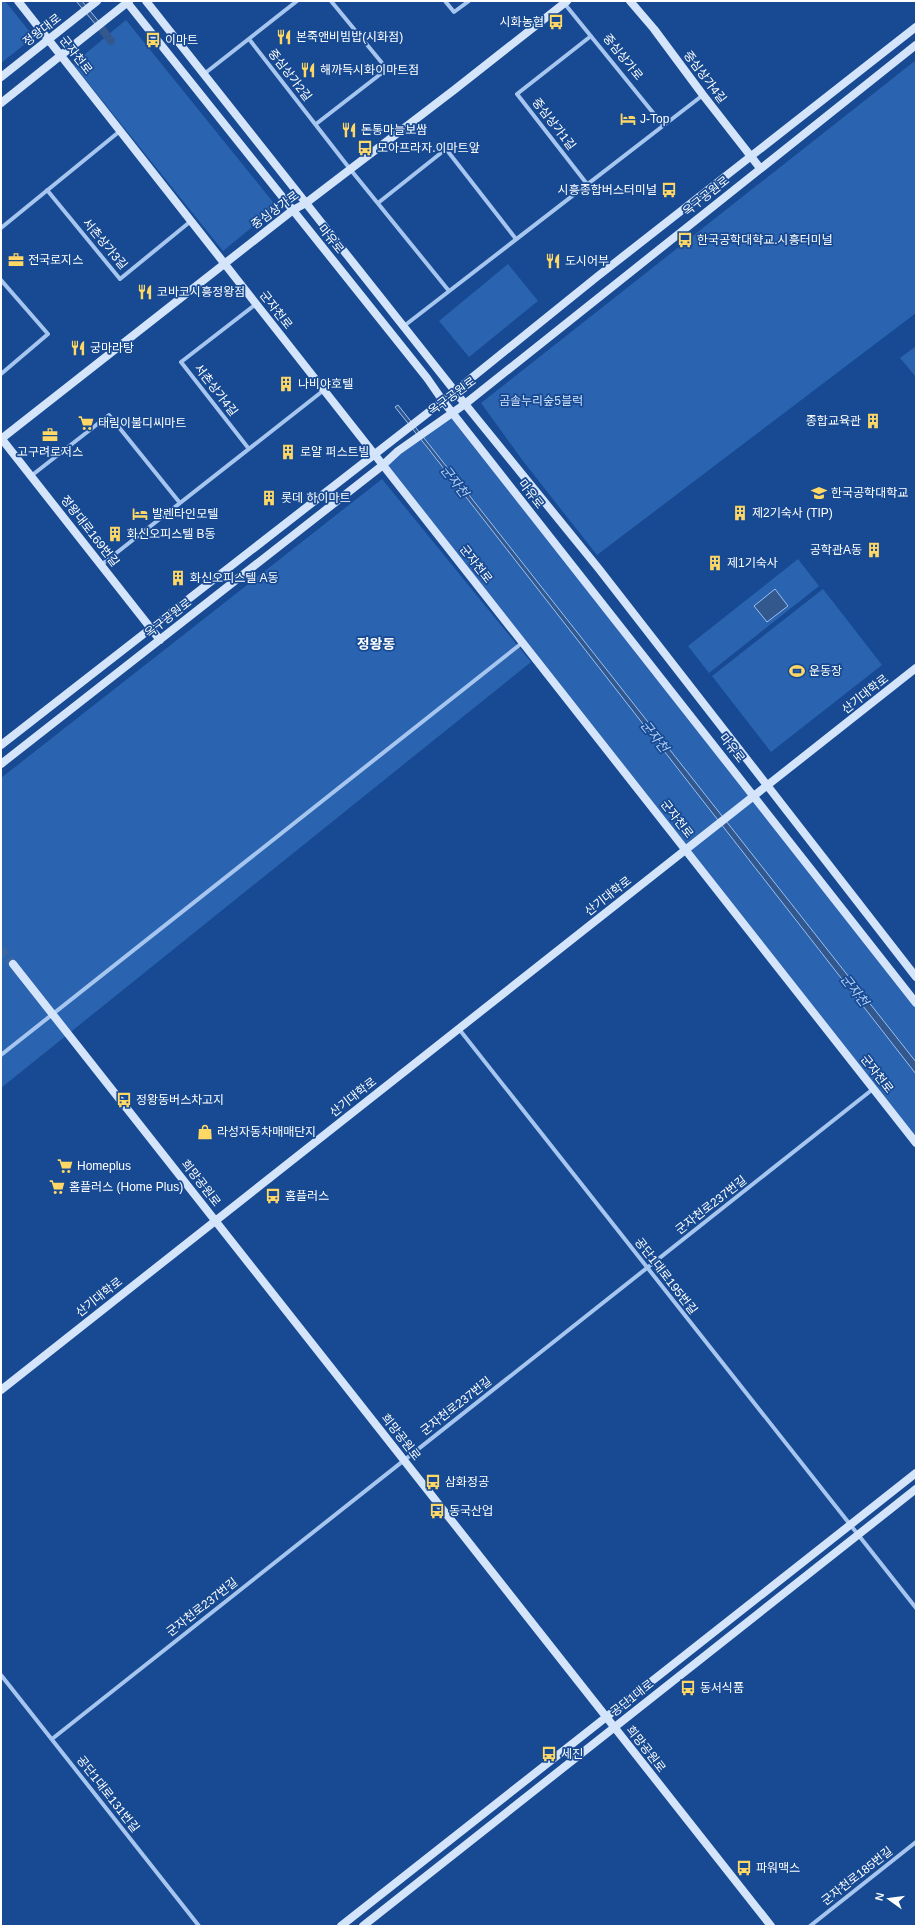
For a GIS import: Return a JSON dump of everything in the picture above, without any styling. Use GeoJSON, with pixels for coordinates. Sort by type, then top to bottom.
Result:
{"type":"FeatureCollection","features":[{"type":"Feature","properties":{"kind":"street","name":"군자천로"},"geometry":{"type":"LineString","coordinates":[[18,1],[916,1143]]}},
{"type":"Feature","properties":{"kind":"street","name":"정왕대로"},"geometry":{"type":"LineString","coordinates":[[1,77],[97,1]]}},
{"type":"Feature","properties":{"kind":"street","name":"마유로"},"geometry":{"type":"LineString","coordinates":[[146,1],[465,404],[599,569],[916,977]]}},
{"type":"Feature","properties":{"kind":"street"},"geometry":{"type":"LineString","coordinates":[[204,74],[297,1]]}},
{"type":"Feature","properties":{"kind":"street"},"geometry":{"type":"LineString","coordinates":[[316,124],[387,69],[332,1]]}},
{"type":"Feature","properties":{"kind":"street"},"geometry":{"type":"LineString","coordinates":[[445,1],[454,12],[469,1]]}},
{"type":"Feature","properties":{"kind":"street","name":"중심상가4길"},"geometry":{"type":"LineString","coordinates":[[630,1],[654,29],[760,168]]}},
{"type":"Feature","properties":{"kind":"street","name":"마유로"},"geometry":{"type":"LineString","coordinates":[[128,2],[427,378],[452,413],[916,1003]]}},
{"type":"Feature","properties":{"kind":"street"},"geometry":{"type":"LineString","coordinates":[[1,102],[128,2]]}},
{"type":"Feature","properties":{"kind":"street","name":"중심상가로"},"geometry":{"type":"LineString","coordinates":[[1,438],[292,210],[306,203],[565,2],[664,125]]}},
{"type":"Feature","properties":{"kind":"street","name":"옥구공원로"},"geometry":{"type":"LineString","coordinates":[[1,745],[426,415],[598,276],[752,157],[916,27]]}},
{"type":"Feature","properties":{"kind":"street","name":"중심상가1길"},"geometry":{"type":"LineString","coordinates":[[587,184],[517,94],[591,36]]}},
{"type":"Feature","properties":{"kind":"street","name":"중심상가2길"},"geometry":{"type":"LineString","coordinates":[[249,39],[350,169]]}},
{"type":"Feature","properties":{"kind":"street","name":"옥구공원로"},"geometry":{"type":"LineString","coordinates":[[1,764],[383,465],[398,451],[434,424],[465,404],[916,45]]}},
{"type":"Feature","properties":{"kind":"street"},"geometry":{"type":"LineString","coordinates":[[404,326],[703,95]]}},
{"type":"Feature","properties":{"kind":"street"},"geometry":{"type":"LineString","coordinates":[[1,228],[120,131]]}},
{"type":"Feature","properties":{"kind":"street"},"geometry":{"type":"LineString","coordinates":[[378,203],[446,149],[516,239]]}},
{"type":"Feature","properties":{"kind":"street"},"geometry":{"type":"LineString","coordinates":[[350,169],[449,291]]}},
{"type":"Feature","properties":{"kind":"street","name":"서촌상가3길"},"geometry":{"type":"LineString","coordinates":[[47,190],[120,279],[191,221]]}},
{"type":"Feature","properties":{"kind":"street"},"geometry":{"type":"LineString","coordinates":[[1,280],[48,334],[1,374]]}},
{"type":"Feature","properties":{"kind":"street","name":"서촌상가4길"},"geometry":{"type":"LineString","coordinates":[[248,449],[181,362],[256,304]]}},
{"type":"Feature","properties":{"kind":"street"},"geometry":{"type":"LineString","coordinates":[[101,565],[324,390]]}},
{"type":"Feature","properties":{"kind":"street"},"geometry":{"type":"LineString","coordinates":[[31,476],[109,415],[180,503]]}},
{"type":"Feature","properties":{"kind":"street","name":"정왕대로169번길"},"geometry":{"type":"LineString","coordinates":[[1,438],[160,640]]}},
{"type":"Feature","properties":{"kind":"street"},"geometry":{"type":"LineString","coordinates":[[1,1055],[522,642]]}},
{"type":"Feature","properties":{"kind":"street","name":"산기대학로"},"geometry":{"type":"LineString","coordinates":[[1,1390],[916,668]]}},
{"type":"Feature","properties":{"kind":"street","name":"희망공원로"},"geometry":{"type":"LineString","coordinates":[[13,964],[771,1926]]}},
{"type":"Feature","properties":{"kind":"street","name":"공단1대로195번길"},"geometry":{"type":"LineString","coordinates":[[459,1029],[916,1608]]}},
{"type":"Feature","properties":{"kind":"street","name":"군자천로237번길"},"geometry":{"type":"LineString","coordinates":[[52,1739],[874,1089]]}},
{"type":"Feature","properties":{"kind":"street"},"geometry":{"type":"LineString","coordinates":[[341,1926],[916,1473]]}},
{"type":"Feature","properties":{"kind":"street","name":"공단1대로"},"geometry":{"type":"LineString","coordinates":[[363,1926],[916,1489]]}},
{"type":"Feature","properties":{"kind":"street","name":"공단1대로131번길"},"geometry":{"type":"LineString","coordinates":[[1,1675],[199,1926]]}},
{"type":"Feature","properties":{"kind":"street","name":"군자천로185번길"},"geometry":{"type":"LineString","coordinates":[[810,1926],[916,1842]]}},
{"type":"Feature","properties":{"kind":"green space"},"geometry":{"type":"Polygon","coordinates":[[[1,1],[5,1],[34,37],[1,63],[1,1]]]}},
{"type":"Feature","properties":{"kind":"green space"},"geometry":{"type":"Polygon","coordinates":[[[126,20],[277,207],[223,251],[73,64],[126,20]]]}},
{"type":"Feature","properties":{"kind":"green space","name":"곰솔누리숲5블럭"},"geometry":{"type":"Polygon","coordinates":[[[916,60],[916,313],[597,555],[523,461],[481,403],[916,60]]]}},
{"type":"Feature","properties":{"kind":"green space"},"geometry":{"type":"Polygon","coordinates":[[[508,264],[538,301],[469,357],[439,321],[508,264]]]}},
{"type":"Feature","properties":{"kind":"green space"},"geometry":{"type":"Polygon","coordinates":[[[916,346],[916,377],[900,358],[916,346]]]}},
{"type":"Feature","properties":{"kind":"green space"},"geometry":{"type":"Polygon","coordinates":[[[452,413],[916,1003],[916,1143],[383,465],[452,413]]]}},
{"type":"Feature","properties":{"kind":"green space"},"geometry":{"type":"Polygon","coordinates":[[[382,479],[531,662],[1,1088],[1,778],[382,479]]]}},
{"type":"Feature","properties":{"kind":"green space"},"geometry":{"type":"Polygon","coordinates":[[[798,559],[819,586],[709,673],[688,646],[798,559]]]}},
{"type":"Feature","properties":{"kind":"green space","name":"운동장"},"geometry":{"type":"Polygon","coordinates":[[[823,589],[882,665],[771,752],[712,676],[823,589]]]}},
{"type":"Feature","properties":{"kind":"water"},"geometry":{"type":"Polygon","coordinates":[[[76,1],[82,1],[109,34],[106,37],[76,1]]]}},
{"type":"Feature","properties":{"kind":"water"},"geometry":{"type":"Polygon","coordinates":[[[398,405],[916,1062],[916,1074],[395,407],[398,405]]]}},
{"type":"Feature","properties":{"kind":"water"},"geometry":{"type":"Polygon","coordinates":[[[775,589],[788,606],[767,622],[754,606],[775,589]]]}},
{"type":"Feature","properties":{"kind":"waterway","name":"군자천"},"geometry":{"type":"LineString","coordinates":[[101,28],[111,41]]}},
{"type":"Feature","properties":{"kind":"tunnel"},"geometry":{"type":"LineString","coordinates":[[1,949],[13,964]]}},
{"type":"Feature","properties":{"kind":"place","name":"시화농협"},"geometry":{"type":"Point","coordinates":[556,22]}},
{"type":"Feature","properties":{"kind":"place","name":"본죽앤비빔밥(시화점)"},"geometry":{"type":"Point","coordinates":[284,37]}},
{"type":"Feature","properties":{"kind":"place","name":"이마트"},"geometry":{"type":"Point","coordinates":[153,40]}},
{"type":"Feature","properties":{"kind":"place","name":"해까득시화이마트점"},"geometry":{"type":"Point","coordinates":[308,70]}},
{"type":"Feature","properties":{"kind":"place","name":"J-Top"},"geometry":{"type":"Point","coordinates":[628,119]}},
{"type":"Feature","properties":{"kind":"place","name":"돈통마늘보쌈"},"geometry":{"type":"Point","coordinates":[349,130]}},
{"type":"Feature","properties":{"kind":"place","name":"모아프라자.이마트앞"},"geometry":{"type":"Point","coordinates":[365,148]}},
{"type":"Feature","properties":{"kind":"place","name":"시흥종합버스터미널"},"geometry":{"type":"Point","coordinates":[669,190]}},
{"type":"Feature","properties":{"kind":"place","name":"한국공학대햑교.시흥터미널"},"geometry":{"type":"Point","coordinates":[685,240]}},
{"type":"Feature","properties":{"kind":"place","name":"전국로지스"},"geometry":{"type":"Point","coordinates":[16,260]}},
{"type":"Feature","properties":{"kind":"place","name":"도시어부"},"geometry":{"type":"Point","coordinates":[553,261]}},
{"type":"Feature","properties":{"kind":"place","name":"코바코시흥정왕점"},"geometry":{"type":"Point","coordinates":[145,292]}},
{"type":"Feature","properties":{"kind":"place","name":"궁마라탕"},"geometry":{"type":"Point","coordinates":[78,348]}},
{"type":"Feature","properties":{"kind":"place","name":"나비야호텔"},"geometry":{"type":"Point","coordinates":[286,384]}},
{"type":"Feature","properties":{"kind":"place","name":"종합교육관"},"geometry":{"type":"Point","coordinates":[873,421]}},
{"type":"Feature","properties":{"kind":"place","name":"태림이불디씨마트"},"geometry":{"type":"Point","coordinates":[86,423]}},
{"type":"Feature","properties":{"kind":"place","name":"고구려로저스"},"geometry":{"type":"Point","coordinates":[50,435]}},
{"type":"Feature","properties":{"kind":"place","name":"로얄 퍼스트빌"},"geometry":{"type":"Point","coordinates":[288,452]}},
{"type":"Feature","properties":{"kind":"place","name":"한국공학대학교"},"geometry":{"type":"Point","coordinates":[819,493]}},
{"type":"Feature","properties":{"kind":"place","name":"롯데 하이마트"},"geometry":{"type":"Point","coordinates":[269,498]}},
{"type":"Feature","properties":{"kind":"place","name":"제2기숙사 (TIP)"},"geometry":{"type":"Point","coordinates":[740,513]}},
{"type":"Feature","properties":{"kind":"place","name":"발렌타인모텔"},"geometry":{"type":"Point","coordinates":[140,514]}},
{"type":"Feature","properties":{"kind":"place","name":"화신오피스텔 B동"},"geometry":{"type":"Point","coordinates":[115,534]}},
{"type":"Feature","properties":{"kind":"place","name":"공학관A동"},"geometry":{"type":"Point","coordinates":[874,550]}},
{"type":"Feature","properties":{"kind":"place","name":"제1기숙사"},"geometry":{"type":"Point","coordinates":[715,563]}},
{"type":"Feature","properties":{"kind":"place","name":"화신오피스텔 A동"},"geometry":{"type":"Point","coordinates":[178,578]}},
{"type":"Feature","properties":{"kind":"place","name":"운동장"},"geometry":{"type":"Point","coordinates":[797,671]}},
{"type":"Feature","properties":{"kind":"place","name":"정왕동버스차고지"},"geometry":{"type":"Point","coordinates":[124,1100]}},
{"type":"Feature","properties":{"kind":"place","name":"라성자동차매매단지"},"geometry":{"type":"Point","coordinates":[205,1132]}},
{"type":"Feature","properties":{"kind":"place","name":"Homeplus"},"geometry":{"type":"Point","coordinates":[65,1166]}},
{"type":"Feature","properties":{"kind":"place","name":"홈플러스 (Home Plus)"},"geometry":{"type":"Point","coordinates":[57,1187]}},
{"type":"Feature","properties":{"kind":"place","name":"홈플러스"},"geometry":{"type":"Point","coordinates":[273,1196]}},
{"type":"Feature","properties":{"kind":"place","name":"삼화정공"},"geometry":{"type":"Point","coordinates":[433,1482]}},
{"type":"Feature","properties":{"kind":"place","name":"동국산업"},"geometry":{"type":"Point","coordinates":[437,1511]}},
{"type":"Feature","properties":{"kind":"place","name":"동서식품"},"geometry":{"type":"Point","coordinates":[688,1688]}},
{"type":"Feature","properties":{"kind":"place","name":"세진"},"geometry":{"type":"Point","coordinates":[549,1754]}},
{"type":"Feature","properties":{"kind":"place","name":"파워맥스"},"geometry":{"type":"Point","coordinates":[744,1868]}},
{"type":"Feature","properties":{"kind":"district","name":"정왕동"},"geometry":{"type":"Point","coordinates":[376,644]}}]}
